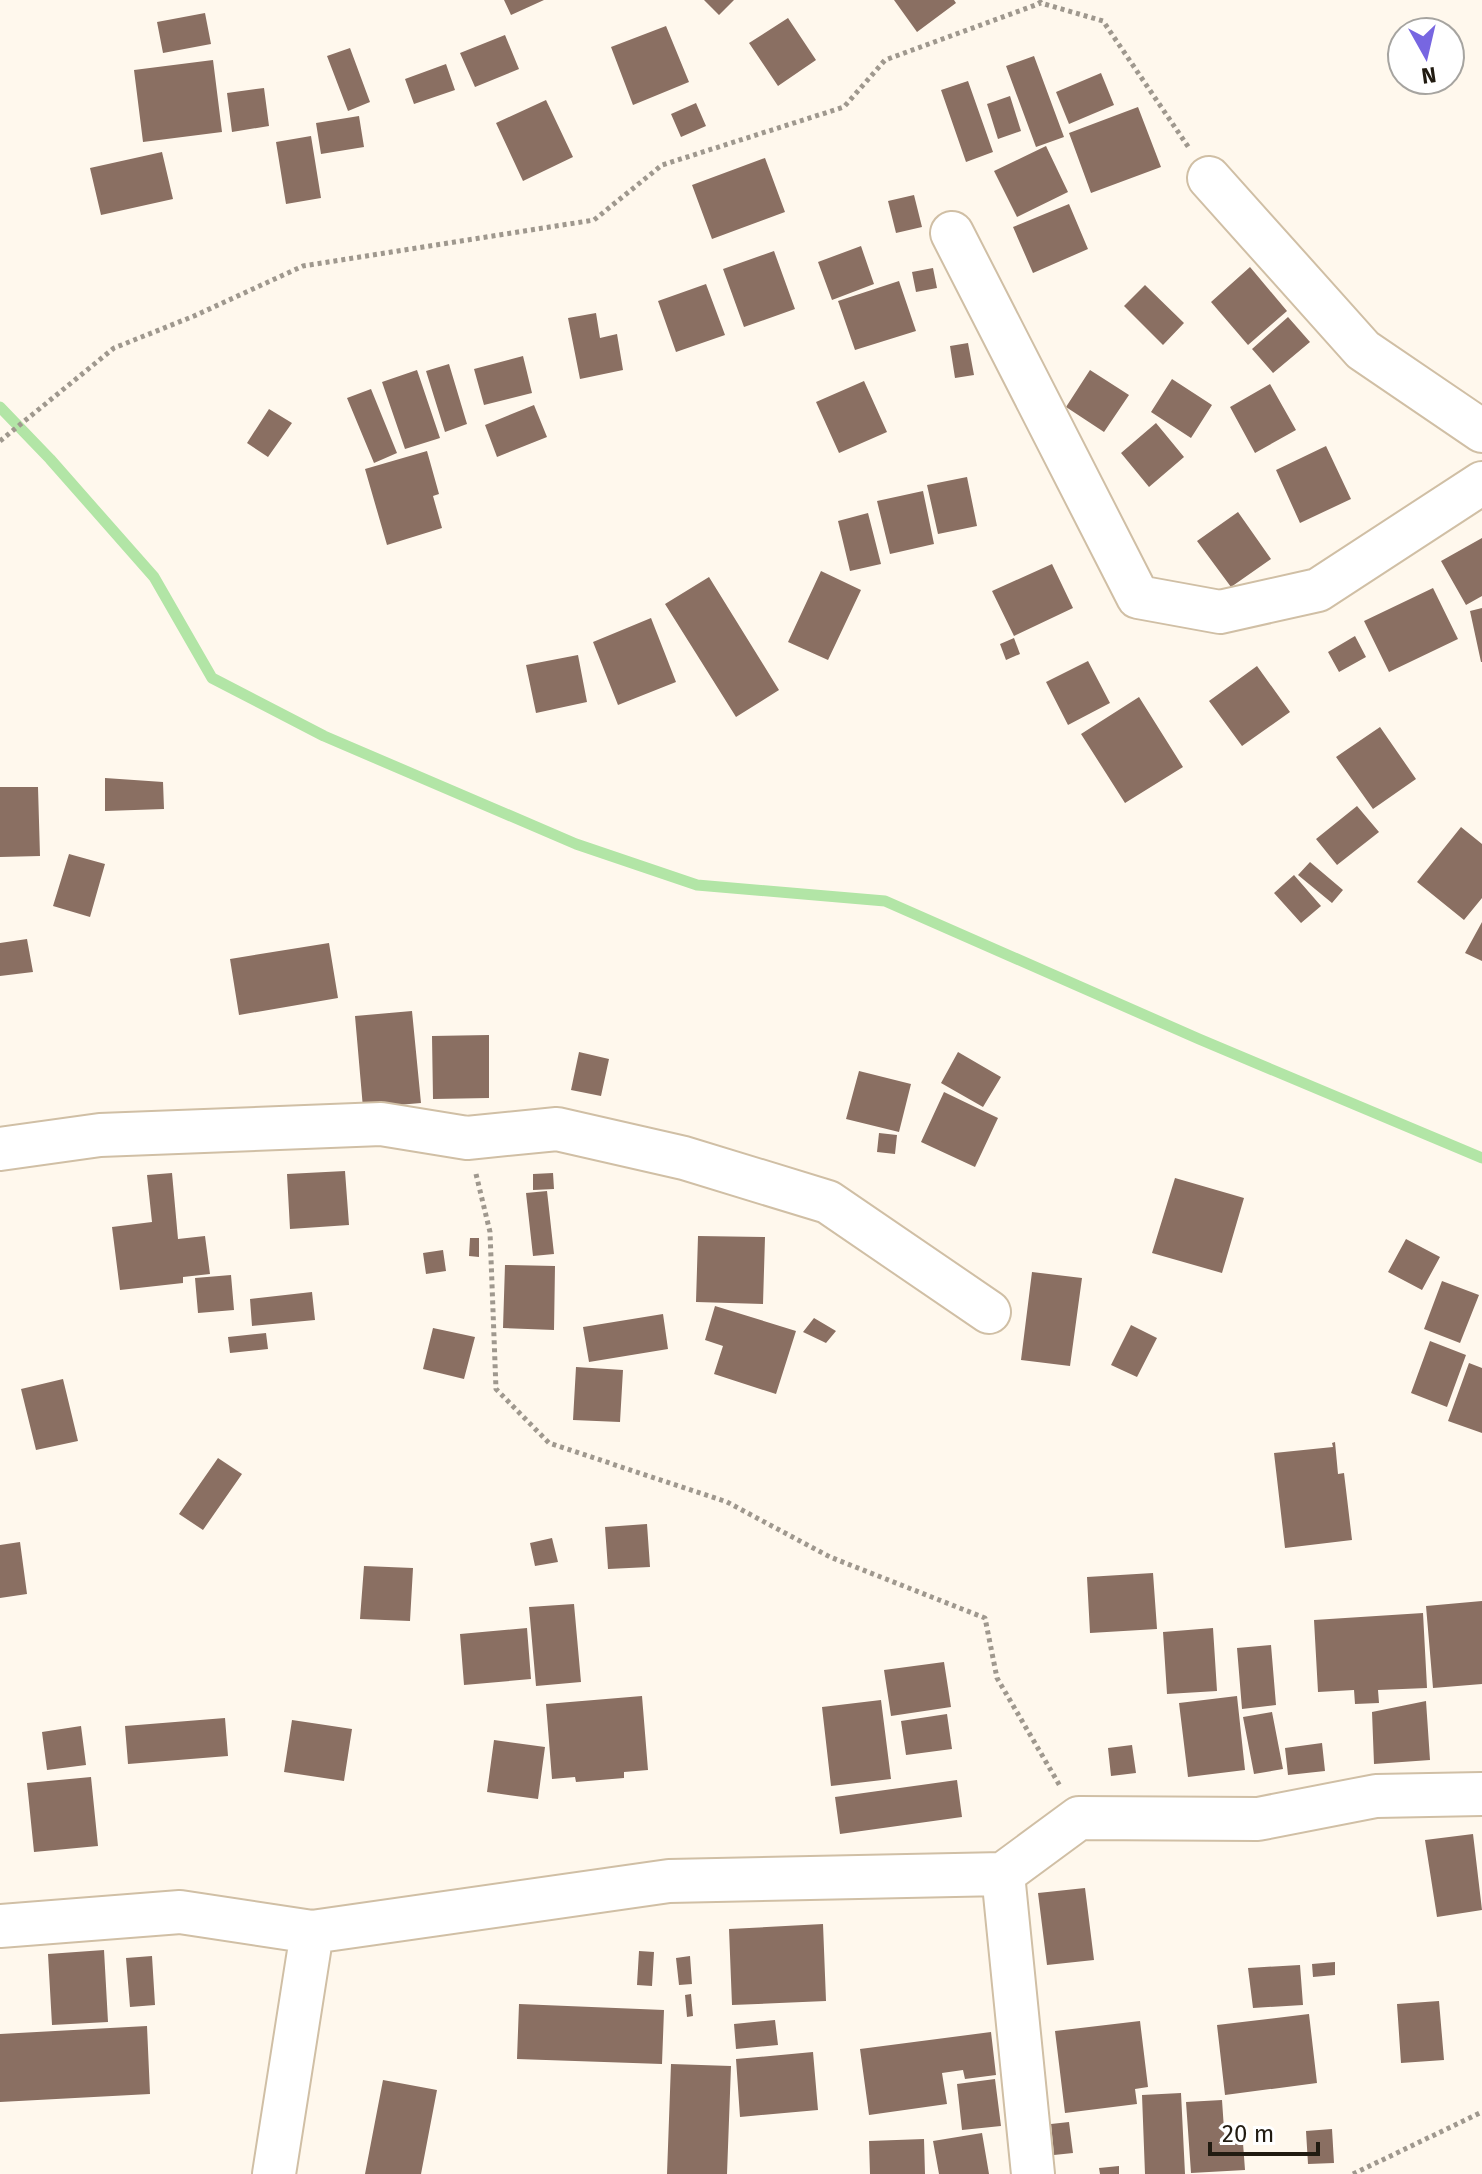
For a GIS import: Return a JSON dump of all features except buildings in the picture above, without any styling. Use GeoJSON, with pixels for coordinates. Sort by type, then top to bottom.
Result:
{"type":"FeatureCollection","features":[{"type":"Feature","properties":{"kind":"street"},"geometry":{"type":"LineString","coordinates":[[1209,178],[1363,350],[1482,431]]}},
{"type":"Feature","properties":{"kind":"street"},"geometry":{"type":"LineString","coordinates":[[952,233],[1138,597],[1220,612],[1318,590],[1482,483]]}},
{"type":"Feature","properties":{"kind":"street"},"geometry":{"type":"LineString","coordinates":[[0,1149],[100,1135],[381,1124],[467,1138],[557,1129],[684,1158],[828,1202],[989,1312]]}},
{"type":"Feature","properties":{"kind":"street"},"geometry":{"type":"LineString","coordinates":[[0,1926],[180,1912],[312,1932],[669,1881],[1003,1874],[1079,1818],[1258,1819],[1376,1796],[1482,1794]]}},
{"type":"Feature","properties":{"kind":"street"},"geometry":{"type":"LineString","coordinates":[[1003,1874],[1033,2174]]}},
{"type":"Feature","properties":{"kind":"street"},"geometry":{"type":"LineString","coordinates":[[274,2174],[312,1932]]}},
{"type":"Feature","properties":{"kind":"path"},"geometry":{"type":"LineString","coordinates":[[0,441],[114,348],[194,316],[303,266],[594,220],[662,165],[844,107],[885,60],[1040,2],[1103,21],[1209,178]]}},
{"type":"Feature","properties":{"kind":"path"},"geometry":{"type":"LineString","coordinates":[[467,1138],[490,1232],[496,1389],[549,1443],[727,1502],[830,1557],[985,1618],[997,1678],[1079,1818]]}},
{"type":"Feature","properties":{"kind":"path"},"geometry":{"type":"LineString","coordinates":[[1353,2174],[1482,2112]]}},
{"type":"Feature","properties":{"kind":"waterway"},"geometry":{"type":"LineString","coordinates":[[0,407],[154,577],[212,678],[324,736],[576,844],[697,885],[885,901],[1199,1039],[1482,1158]]}}]}
